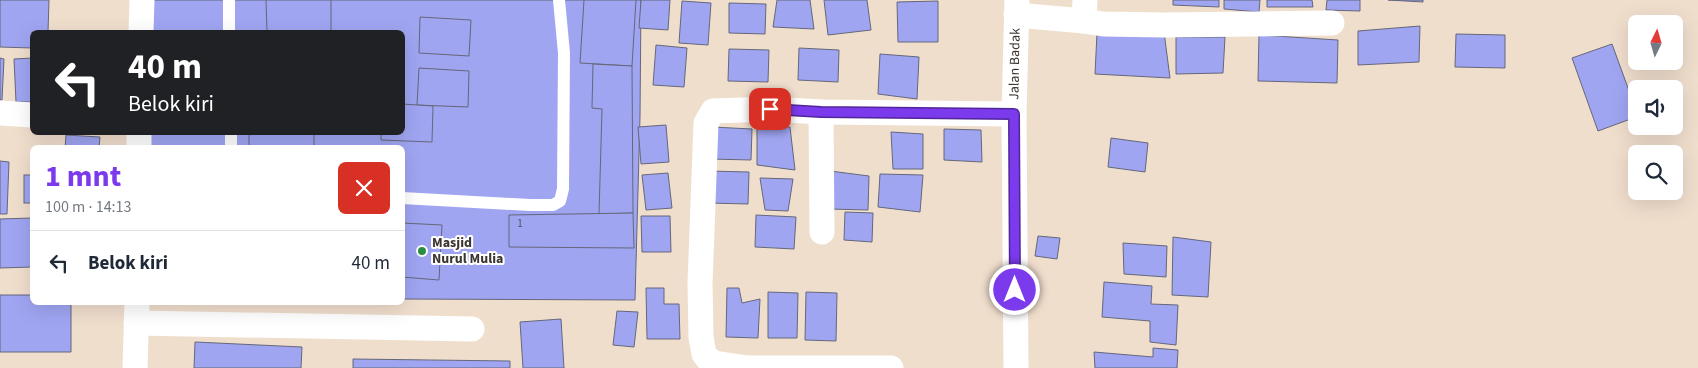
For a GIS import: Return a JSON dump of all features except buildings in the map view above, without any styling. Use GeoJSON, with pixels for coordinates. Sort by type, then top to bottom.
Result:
{"type":"FeatureCollection","features":[{"type":"Feature","properties":{"kind":"street"},"geometry":{"type":"LineString","coordinates":[[141,30],[142,0]]}},
{"type":"Feature","properties":{"kind":"street"},"geometry":{"type":"LineString","coordinates":[[1016,7],[1084,11],[1103,24],[1332,23]]}},
{"type":"Feature","properties":{"kind":"street","name":"Jalan Badak"},"geometry":{"type":"LineString","coordinates":[[1016,7],[1014,114],[1016,368]]}},
{"type":"Feature","properties":{"kind":"street"},"geometry":{"type":"LineString","coordinates":[[891,368],[748,368],[714,363],[704,354],[701,337],[700,284],[706,123],[709,116],[713,111],[770,109],[821,112],[1014,114]]}},
{"type":"Feature","properties":{"kind":"street"},"geometry":{"type":"LineString","coordinates":[[821,112],[822,232]]}},
{"type":"Feature","properties":{"kind":"street"},"geometry":{"type":"LineString","coordinates":[[0,113],[30,115]]}},
{"type":"Feature","properties":{"kind":"street"},"geometry":{"type":"LineString","coordinates":[[135,368],[136,312],[472,329]]}},
{"type":"Feature","properties":{"kind":"lane"},"geometry":{"type":"LineString","coordinates":[[229,0],[230,30]]}},
{"type":"Feature","properties":{"kind":"lane"},"geometry":{"type":"LineString","coordinates":[[405,198],[530,205],[553,205],[560,200],[563,189],[564,53],[560,0]]}},
{"type":"Feature","properties":{"kind":"place","name":"Masjid Nurul Mulia"},"geometry":{"type":"Point","coordinates":[422,251]}},
{"type":"Feature","properties":{"kind":"route"},"geometry":{"type":"LineString","coordinates":[[770,109],[821,112],[1014,114],[1015,290]]}}]}
